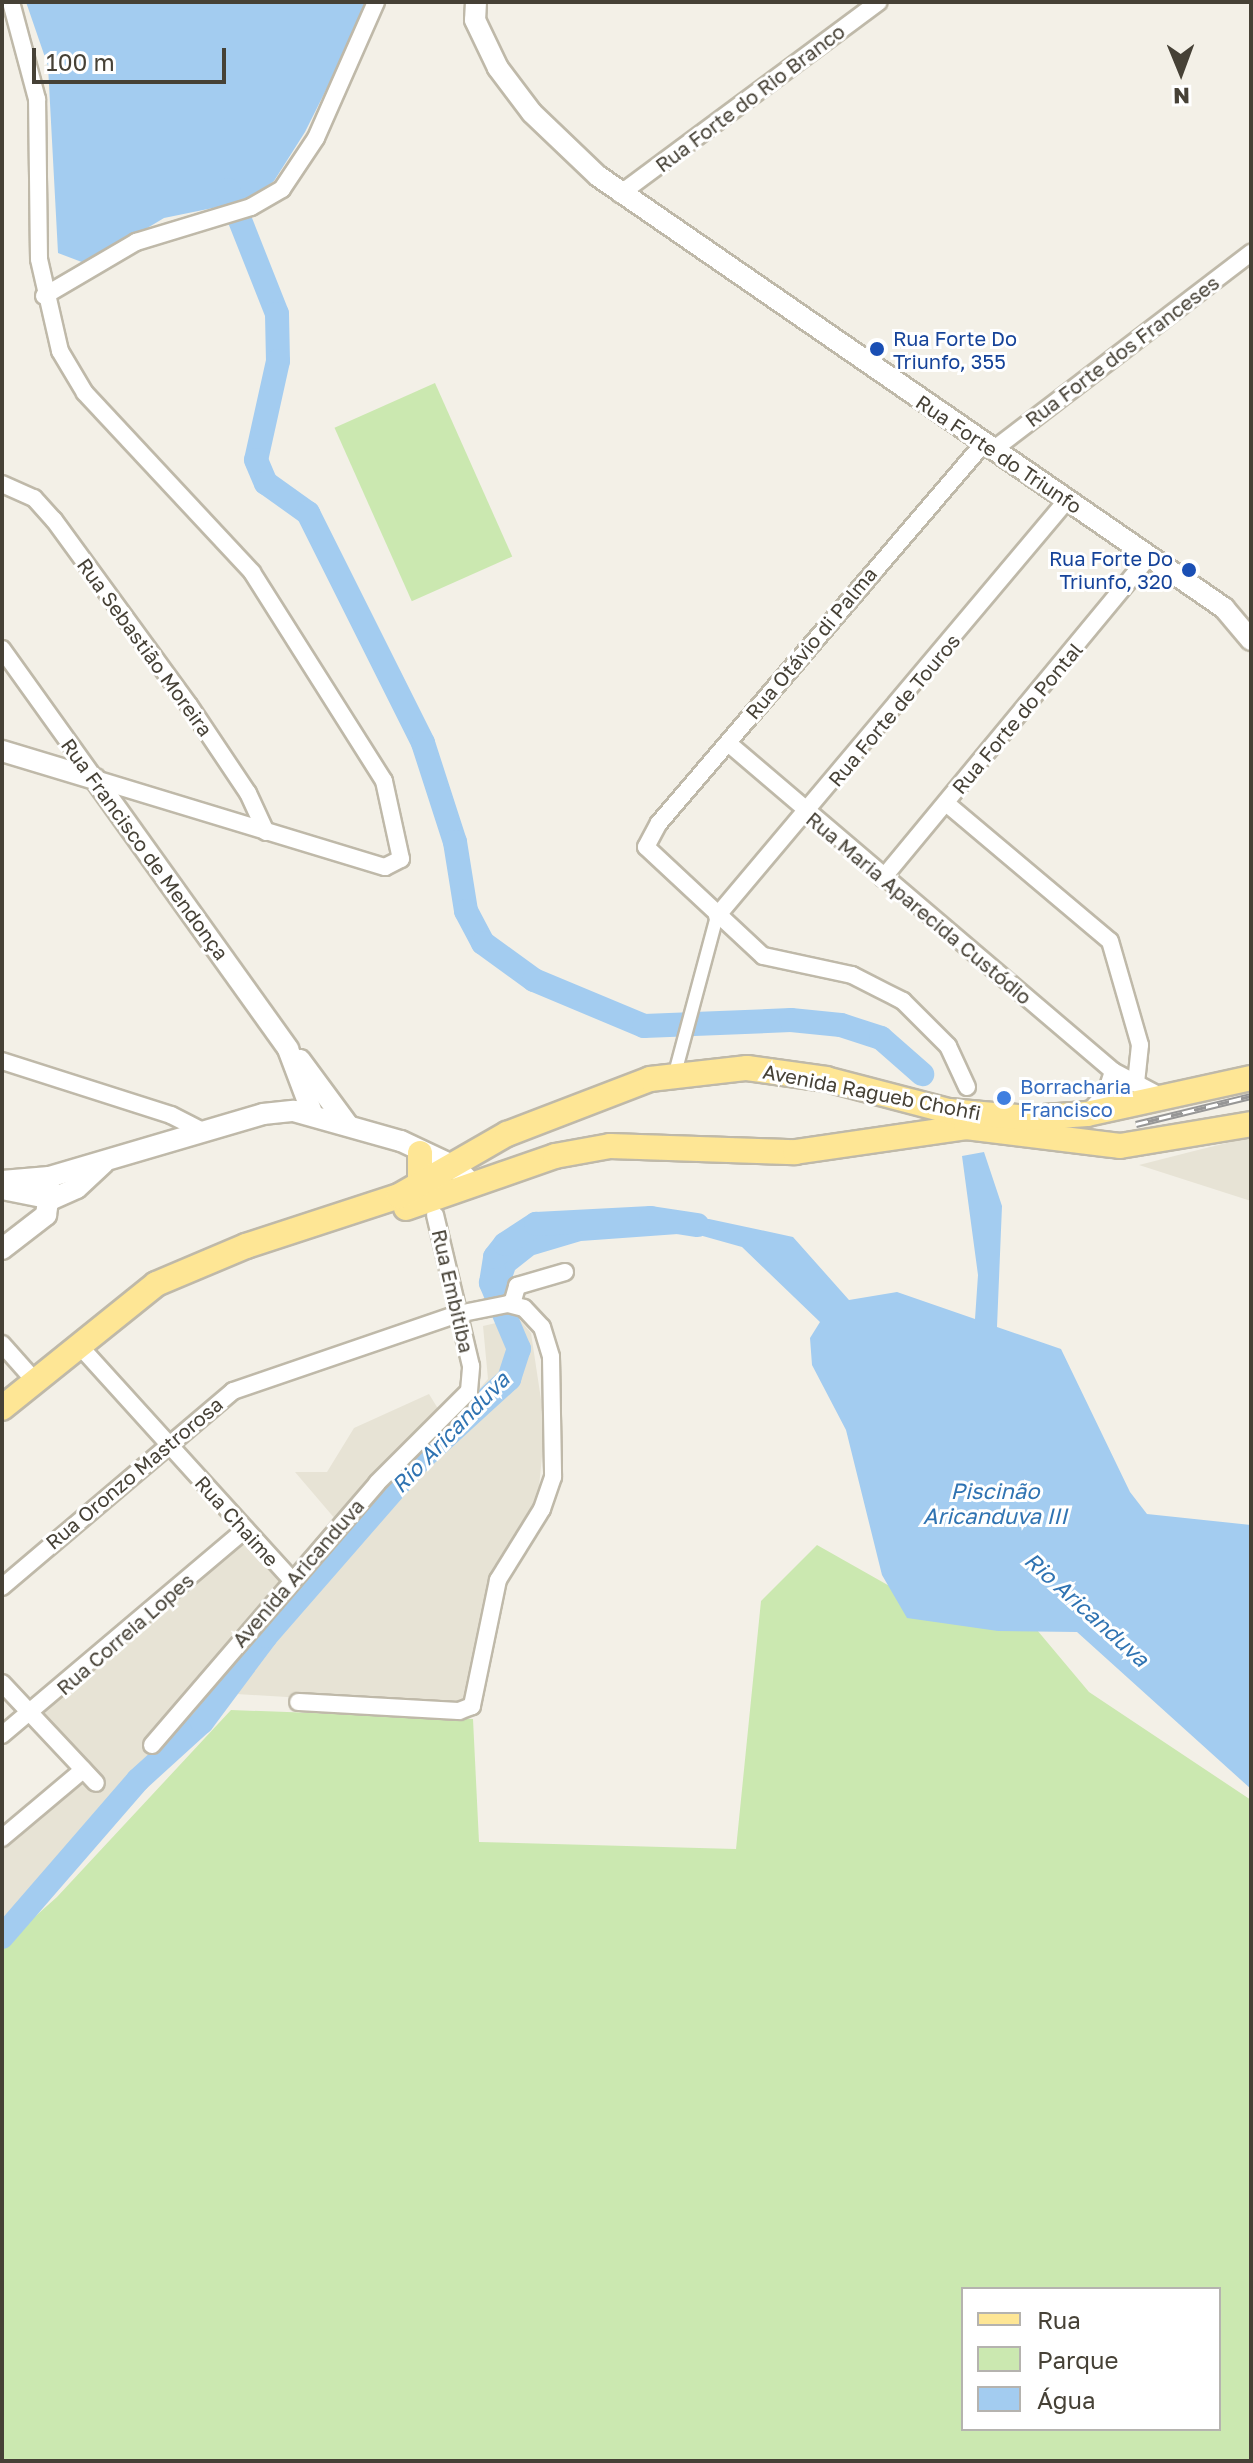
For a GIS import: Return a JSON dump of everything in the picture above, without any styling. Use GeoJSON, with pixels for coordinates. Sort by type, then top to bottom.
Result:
{"type":"FeatureCollection","features":[{"type":"Feature","properties":{"kind":"main road","name":"Avenida Ragueb Chohfi"},"geometry":{"type":"LineString","coordinates":[[2,1427],[86,1353],[156,1301],[208,1275],[473,1170],[570,1107],[675,1073],[778,1071],[992,1116],[1087,1114],[1146,1094],[1251,1078]]}},
{"type":"Feature","properties":{"kind":"main road"},"geometry":{"type":"LineString","coordinates":[[1146,1094],[1128,1113],[1128,1129],[1148,1144]]}},
{"type":"Feature","properties":{"kind":"main road"},"geometry":{"type":"LineString","coordinates":[[1179,1140],[1209,1121],[1251,1112]]}},
{"type":"Feature","properties":{"kind":"main road","name":"Avenida Ragueb Chohfi"},"geometry":{"type":"LineString","coordinates":[[2,1408],[133,1298],[180,1272],[473,1170],[610,1146],[808,1151],[936,1128],[1148,1144],[1251,1124]]}},
{"type":"Feature","properties":{"kind":"main road"},"geometry":{"type":"LineString","coordinates":[[410,1147],[420,1187]]}},
{"type":"Feature","properties":{"kind":"street"},"geometry":{"type":"LineString","coordinates":[[2,751],[385,867],[401,859],[402,846],[384,781],[252,572],[85,393],[60,351],[44,296],[38,105],[11,2]]}},
{"type":"Feature","properties":{"kind":"street"},"geometry":{"type":"LineString","coordinates":[[44,296],[149,237],[251,207],[297,171],[376,2]]}},
{"type":"Feature","properties":{"kind":"street","name":"Rua Forte do Triunfo"},"geometry":{"type":"LineString","coordinates":[[476,2],[484,46],[515,91],[620,194],[1224,608],[1251,640]]}},
{"type":"Feature","properties":{"kind":"street","name":"Rua Forte do Rio Branco"},"geometry":{"type":"LineString","coordinates":[[620,194],[879,2]]}},
{"type":"Feature","properties":{"kind":"street","name":"Rua Forte dos Franceses"},"geometry":{"type":"LineString","coordinates":[[988,447],[1251,253]]}},
{"type":"Feature","properties":{"kind":"street","name":"Rua Otávio di Palma"},"geometry":{"type":"LineString","coordinates":[[717,916],[646,847],[728,743],[988,447]]}},
{"type":"Feature","properties":{"kind":"street","name":"Rua Sebastião Moreira"},"geometry":{"type":"LineString","coordinates":[[2,484],[34,498],[54,520],[197,717],[248,793],[266,832]]}},
{"type":"Feature","properties":{"kind":"street","name":"Rua Forte de Touros"},"geometry":{"type":"LineString","coordinates":[[717,916],[807,813],[1067,500]]}},
{"type":"Feature","properties":{"kind":"street","name":"Rua Forte do Pontal"},"geometry":{"type":"LineString","coordinates":[[883,878],[1149,556]]}},
{"type":"Feature","properties":{"kind":"street","name":"Rua Francisco de Mendonça"},"geometry":{"type":"LineString","coordinates":[[2,649],[288,1049],[348,1125]]}},
{"type":"Feature","properties":{"kind":"street","name":"Rua Maria Aparecida Custódio"},"geometry":{"type":"LineString","coordinates":[[728,743],[883,878],[1113,1071],[1146,1094]]}},
{"type":"Feature","properties":{"kind":"street"},"geometry":{"type":"LineString","coordinates":[[946,803],[1110,941],[1140,1045],[1146,1094]]}},
{"type":"Feature","properties":{"kind":"street"},"geometry":{"type":"LineString","coordinates":[[675,1073],[717,916],[763,956],[852,975],[903,1001],[948,1046],[967,1087]]}},
{"type":"Feature","properties":{"kind":"street","name":"Rua Francisco de Mendonça"},"geometry":{"type":"LineString","coordinates":[[288,1049],[313,1115]]}},
{"type":"Feature","properties":{"kind":"street"},"geometry":{"type":"LineString","coordinates":[[2,1061],[171,1115],[202,1131]]}},
{"type":"Feature","properties":{"kind":"street"},"geometry":{"type":"LineString","coordinates":[[1087,1114],[1106,1093],[1113,1071]]}},
{"type":"Feature","properties":{"kind":"street"},"geometry":{"type":"LineString","coordinates":[[2,1181],[49,1177],[263,1114],[313,1115],[410,1147],[422,1141],[473,1170]]}},
{"type":"Feature","properties":{"kind":"street"},"geometry":{"type":"LineString","coordinates":[[2,1189],[52,1199],[77,1188],[107,1161]]}},
{"type":"Feature","properties":{"kind":"street"},"geometry":{"type":"LineString","coordinates":[[2,1249],[46,1215],[52,1199],[49,1177]]}},
{"type":"Feature","properties":{"kind":"street","name":"Rua Embitiba"},"geometry":{"type":"LineString","coordinates":[[435,1215],[471,1366]]}},
{"type":"Feature","properties":{"kind":"street"},"geometry":{"type":"LineString","coordinates":[[298,1702],[459,1711],[472,1706],[498,1580],[542,1509],[554,1461],[549,1344],[534,1316],[508,1304],[517,1286],[565,1272]]}},
{"type":"Feature","properties":{"kind":"street","name":"Rua Oronzo Mastrorosa"},"geometry":{"type":"LineString","coordinates":[[2,1587],[166,1441],[233,1391],[458,1314],[508,1304]]}},
{"type":"Feature","properties":{"kind":"street"},"geometry":{"type":"LineString","coordinates":[[2,1344],[34,1380]]}},
{"type":"Feature","properties":{"kind":"street","name":"Rua Chaime"},"geometry":{"type":"LineString","coordinates":[[86,1353],[293,1581]]}},
{"type":"Feature","properties":{"kind":"street","name":"Avenida Aricanduva"},"geometry":{"type":"LineString","coordinates":[[152,1745],[377,1483],[466,1397],[471,1366]]}},
{"type":"Feature","properties":{"kind":"street","name":"Rua Correia Lopes"},"geometry":{"type":"LineString","coordinates":[[2,1735],[31,1716],[246,1529]]}},
{"type":"Feature","properties":{"kind":"street"},"geometry":{"type":"LineString","coordinates":[[2,1683],[96,1783]]}},
{"type":"Feature","properties":{"kind":"street"},"geometry":{"type":"LineString","coordinates":[[2,1838],[83,1770]]}},
{"type":"Feature","properties":{"kind":"shaded area"},"geometry":{"type":"Polygon","coordinates":[[[1251,1137],[1251,1201],[1139,1165],[1194,1151],[1251,1137]]]}},
{"type":"Feature","properties":{"kind":"shaded area"},"geometry":{"type":"Polygon","coordinates":[[[518,1318],[531,1333],[545,1426],[538,1497],[487,1589],[466,1708],[205,1692],[48,1878],[2,1922],[2,1842],[92,1771],[37,1717],[242,1541],[282,1584],[342,1527],[295,1472],[327,1472],[354,1428],[429,1394],[448,1425],[488,1379],[483,1326],[518,1318]]]}},
{"type":"Feature","properties":{"kind":"green space"},"geometry":{"type":"Polygon","coordinates":[[[435,383],[512,557],[412,601],[335,428],[435,383]]]}},
{"type":"Feature","properties":{"kind":"green space"},"geometry":{"type":"Polygon","coordinates":[[[817,1545],[893,1588],[980,1562],[1089,1692],[1251,1800],[1251,2461],[2,2461],[2,1946],[57,1897],[231,1710],[473,1719],[479,1842],[736,1849],[761,1601],[817,1545]]]}},
{"type":"Feature","properties":{"kind":"water"},"geometry":{"type":"Polygon","coordinates":[[[26,2],[370,2],[305,132],[274,181],[247,201],[164,218],[87,264],[58,253],[48,66],[26,2]]]}},
{"type":"Feature","properties":{"kind":"water","name":"Piscinão Aricanduva III"},"geometry":{"type":"Polygon","coordinates":[[[984,1152],[1002,1206],[997,1327],[1061,1349],[1130,1492],[1147,1514],[1251,1525],[1251,1789],[1077,1632],[998,1631],[907,1618],[882,1575],[846,1430],[812,1365],[810,1338],[820,1322],[742,1247],[692,1233],[581,1241],[534,1255],[515,1270],[505,1299],[514,1327],[500,1330],[487,1303],[488,1274],[499,1260],[543,1230],[709,1219],[793,1237],[849,1300],[897,1292],[975,1319],[978,1275],[962,1156],[984,1152]]]}},
{"type":"Feature","properties":{"kind":"waterway"},"geometry":{"type":"LineString","coordinates":[[228,190],[277,314],[278,361],[256,460],[266,483],[308,513],[423,743],[455,842],[466,911],[483,943],[534,980],[644,1026],[791,1020],[841,1025],[881,1038],[922,1074]]}},
{"type":"Feature","properties":{"kind":"waterway","name":"Rio Aricanduva"},"geometry":{"type":"LineString","coordinates":[[2,1937],[138,1780],[202,1722],[266,1636],[417,1463],[509,1379],[519,1349],[491,1283],[495,1257],[505,1244],[536,1224],[651,1218],[697,1225]]}},
{"type":"Feature","properties":{"kind":"railway"},"geometry":{"type":"LineString","coordinates":[[1136,1124],[1251,1096]]}},
{"type":"Feature","properties":{"kind":"place","name":"Rua Forte Do Triunfo, 355"},"geometry":{"type":"Point","coordinates":[877,349]}},
{"type":"Feature","properties":{"kind":"place","name":"Rua Forte Do Triunfo, 320"},"geometry":{"type":"Point","coordinates":[1189,570]}},
{"type":"Feature","properties":{"kind":"place","name":"Borracharia Francisco"},"geometry":{"type":"Point","coordinates":[1004,1098]}}]}
